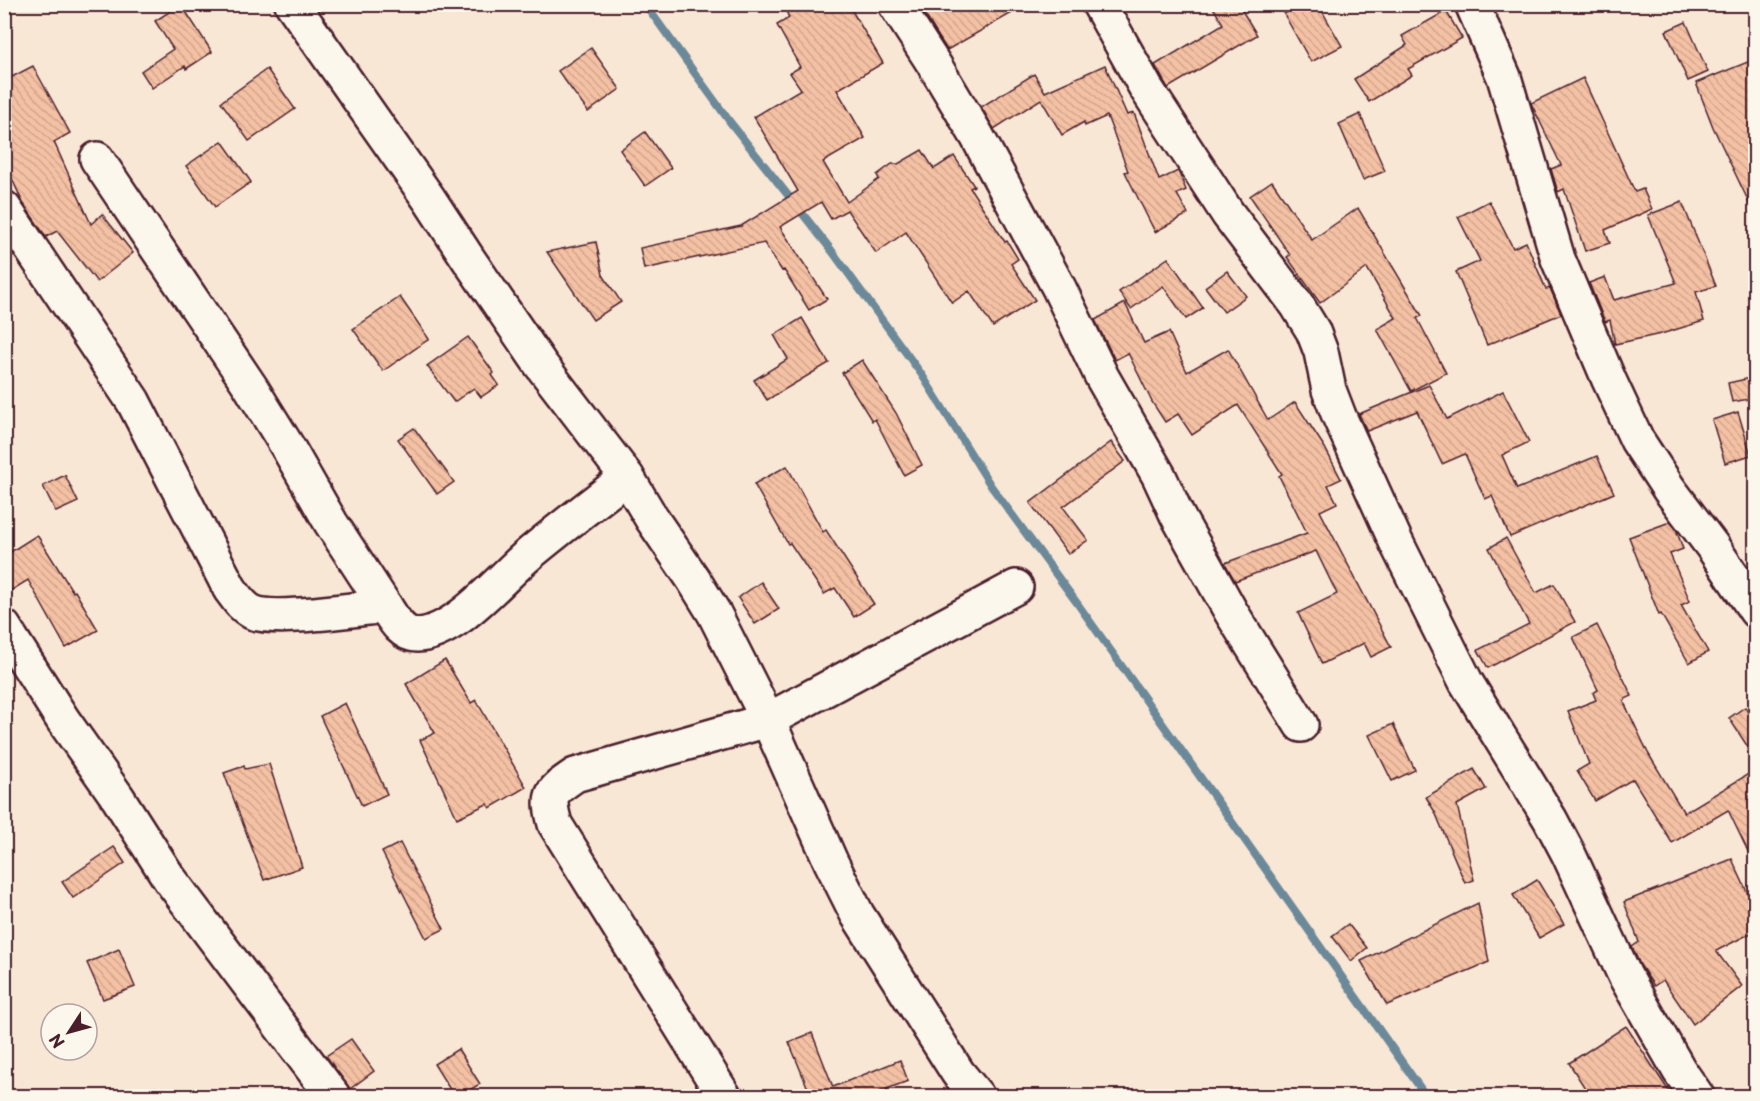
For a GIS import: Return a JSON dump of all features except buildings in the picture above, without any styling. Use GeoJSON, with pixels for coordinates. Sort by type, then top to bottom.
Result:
{"type":"FeatureCollection","features":[{"type":"Feature","properties":{"kind":"street"},"geometry":{"type":"LineString","coordinates":[[292,4],[541,364],[627,477],[652,519],[693,579],[709,605],[768,720],[831,862],[857,914],[958,1072],[977,1096]]}},
{"type":"Feature","properties":{"kind":"street"},"geometry":{"type":"LineString","coordinates":[[895,4],[977,136],[1059,288],[1101,377],[1159,476],[1177,515],[1231,612],[1301,725]]}},
{"type":"Feature","properties":{"kind":"street"},"geometry":{"type":"LineString","coordinates":[[1099,4],[1146,88],[1228,214],[1297,305],[1313,331],[1339,417],[1397,544],[1489,722],[1550,819],[1568,853],[1625,976],[1679,1070],[1697,1096]]}},
{"type":"Feature","properties":{"kind":"street"},"geometry":{"type":"LineString","coordinates":[[1472,4],[1504,77],[1558,259],[1609,380],[1637,440],[1669,489],[1712,546],[1755,612]]}},
{"type":"Feature","properties":{"kind":"street"},"geometry":{"type":"LineString","coordinates":[[97,159],[250,386],[331,523],[401,630],[417,635],[436,630],[457,619],[526,557],[627,477]]}},
{"type":"Feature","properties":{"kind":"street"},"geometry":{"type":"LineString","coordinates":[[4,208],[133,401],[230,589],[241,605],[254,613],[272,617],[385,606]]}},
{"type":"Feature","properties":{"kind":"street"},"geometry":{"type":"LineString","coordinates":[[724,1096],[555,824],[550,804],[555,789],[575,775],[768,720],[1016,587]]}},
{"type":"Feature","properties":{"kind":"street"},"geometry":{"type":"LineString","coordinates":[[4,627],[169,878],[333,1096]]}},
{"type":"Feature","properties":{"kind":"waterway"},"geometry":{"type":"LineString","coordinates":[[645,4],[730,122],[832,251],[922,375],[991,486],[1077,603],[1426,1096]]}}]}
